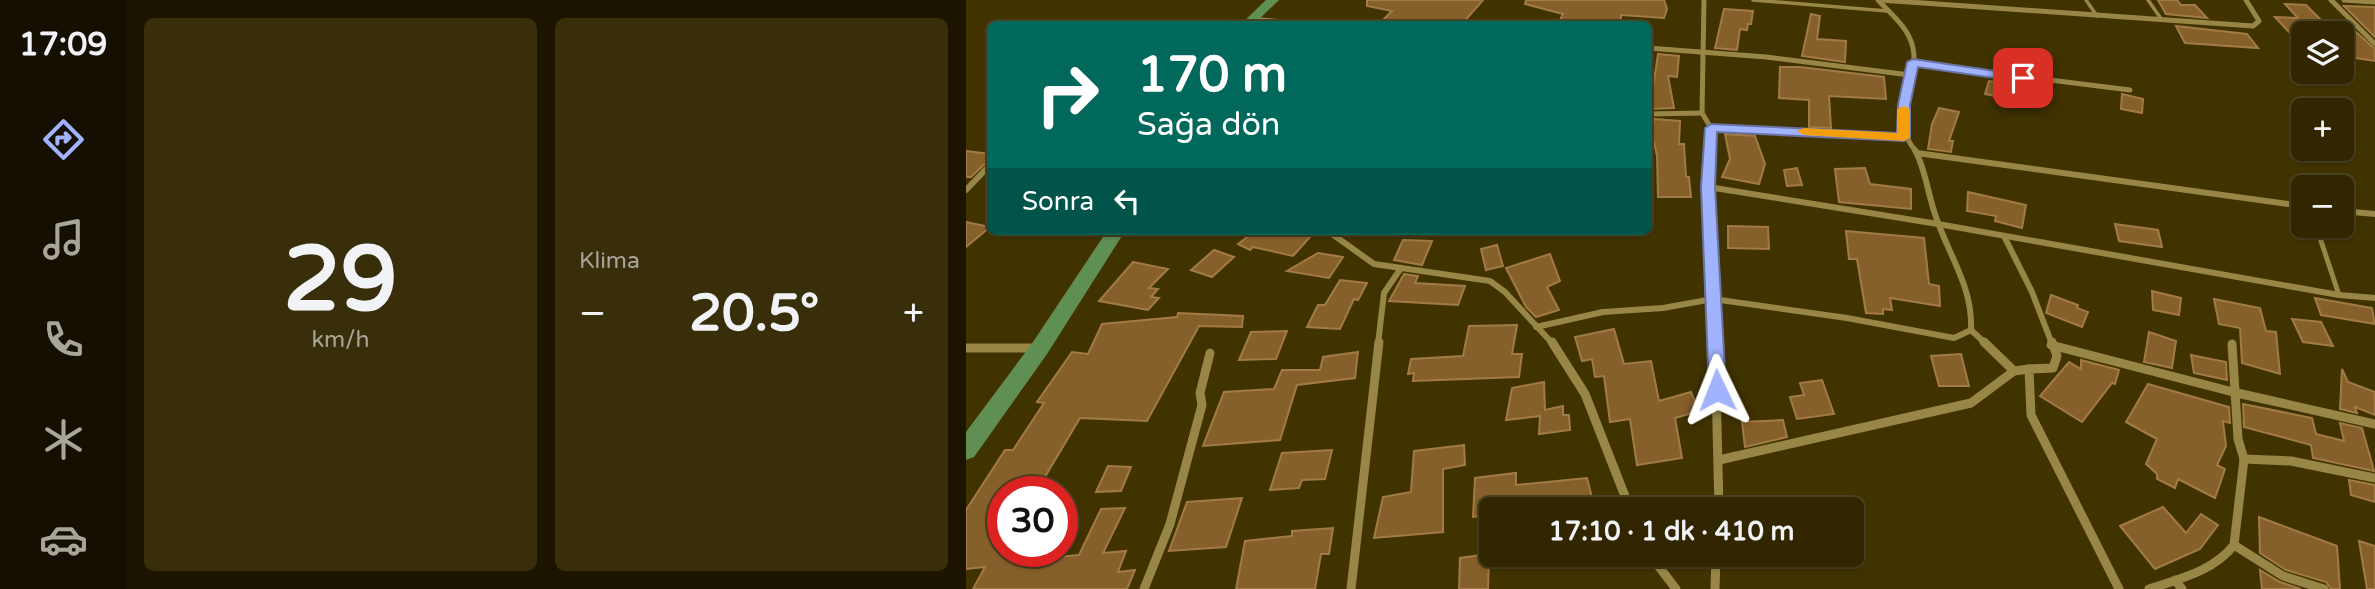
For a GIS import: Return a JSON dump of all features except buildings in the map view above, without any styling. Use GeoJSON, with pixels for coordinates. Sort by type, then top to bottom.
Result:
{"type":"FeatureCollection","features":[{"type":"Feature","properties":{"kind":"main road"},"geometry":{"type":"LineString","coordinates":[[1250,21],[1273,0]]}},
{"type":"Feature","properties":{"kind":"main road"},"geometry":{"type":"LineString","coordinates":[[966,450],[1040,348],[1113,235]]}},
{"type":"Feature","properties":{"kind":"street"},"geometry":{"type":"LineString","coordinates":[[1704,0],[1702,113],[1711,128],[1708,187],[1719,497]]}},
{"type":"Feature","properties":{"kind":"street"},"geometry":{"type":"LineString","coordinates":[[1879,0],[1910,37],[1913,62],[1904,105],[1904,138],[1917,153],[1938,224],[1966,290],[1973,315],[1971,330]]}},
{"type":"Feature","properties":{"kind":"street"},"geometry":{"type":"LineString","coordinates":[[1879,0],[2253,26],[2259,21],[2246,0]]}},
{"type":"Feature","properties":{"kind":"street"},"geometry":{"type":"LineString","coordinates":[[2331,0],[2375,44]]}},
{"type":"Feature","properties":{"kind":"street"},"geometry":{"type":"LineString","coordinates":[[2344,0],[2375,2]]}},
{"type":"Feature","properties":{"kind":"street"},"geometry":{"type":"LineString","coordinates":[[1652,48],[1702,51],[1910,75]]}},
{"type":"Feature","properties":{"kind":"street"},"geometry":{"type":"LineString","coordinates":[[1913,62],[2130,90]]}},
{"type":"Feature","properties":{"kind":"street"},"geometry":{"type":"LineString","coordinates":[[1652,114],[1702,113]]}},
{"type":"Feature","properties":{"kind":"street"},"geometry":{"type":"LineString","coordinates":[[1711,128],[1904,138]]}},
{"type":"Feature","properties":{"kind":"street"},"geometry":{"type":"LineString","coordinates":[[1917,153],[2291,204]]}},
{"type":"Feature","properties":{"kind":"street"},"geometry":{"type":"LineString","coordinates":[[966,190],[987,167]]}},
{"type":"Feature","properties":{"kind":"street"},"geometry":{"type":"LineString","coordinates":[[1708,187],[2375,299]]}},
{"type":"Feature","properties":{"kind":"street"},"geometry":{"type":"LineString","coordinates":[[2354,212],[2375,214]]}},
{"type":"Feature","properties":{"kind":"street"},"geometry":{"type":"LineString","coordinates":[[1334,235],[1374,264],[1490,281],[1505,292],[1552,342],[1585,394],[1625,497]]}},
{"type":"Feature","properties":{"kind":"street"},"geometry":{"type":"LineString","coordinates":[[1719,460],[1971,403],[2014,371],[2053,368],[2057,356],[2032,292],[2004,236]]}},
{"type":"Feature","properties":{"kind":"street"},"geometry":{"type":"LineString","coordinates":[[1351,589],[1384,293],[1401,268]]}},
{"type":"Feature","properties":{"kind":"street"},"geometry":{"type":"LineString","coordinates":[[1536,327],[1603,312],[1663,308],[1713,299],[1847,318],[1954,338],[1971,330]]}},
{"type":"Feature","properties":{"kind":"street"},"geometry":{"type":"LineString","coordinates":[[1971,330],[2014,371]]}},
{"type":"Feature","properties":{"kind":"street"},"geometry":{"type":"LineString","coordinates":[[2149,589],[2228,555],[2234,545],[2244,459],[2239,450],[2232,344]]}},
{"type":"Feature","properties":{"kind":"street"},"geometry":{"type":"LineString","coordinates":[[2051,345],[2237,393],[2375,424]]}},
{"type":"Feature","properties":{"kind":"street"},"geometry":{"type":"LineString","coordinates":[[966,348],[1040,348]]}},
{"type":"Feature","properties":{"kind":"street"},"geometry":{"type":"LineString","coordinates":[[1144,589],[1170,524],[1202,405],[1200,394],[1210,353]]}},
{"type":"Feature","properties":{"kind":"street"},"geometry":{"type":"LineString","coordinates":[[2029,369],[2031,415],[2119,589]]}},
{"type":"Feature","properties":{"kind":"street"},"geometry":{"type":"LineString","coordinates":[[2244,459],[2291,461],[2375,478]]}},
{"type":"Feature","properties":{"kind":"street"},"geometry":{"type":"LineString","coordinates":[[2234,545],[2283,576],[2324,589]]}},
{"type":"Feature","properties":{"kind":"street"},"geometry":{"type":"LineString","coordinates":[[1659,567],[1676,589]]}},
{"type":"Feature","properties":{"kind":"street"},"geometry":{"type":"LineString","coordinates":[[1715,589],[1716,567]]}},
{"type":"Feature","properties":{"kind":"street"},"geometry":{"type":"LineString","coordinates":[[2175,580],[2182,589]]}},
{"type":"Feature","properties":{"kind":"lane"},"geometry":{"type":"LineString","coordinates":[[1753,0],[1887,11]]}},
{"type":"Feature","properties":{"kind":"lane"},"geometry":{"type":"LineString","coordinates":[[2086,0],[2097,16]]}},
{"type":"Feature","properties":{"kind":"lane"},"geometry":{"type":"LineString","coordinates":[[2148,0],[2162,20]]}},
{"type":"Feature","properties":{"kind":"lane"},"geometry":{"type":"LineString","coordinates":[[2320,238],[2339,295]]}},
{"type":"Feature","properties":{"kind":"slow traffic"},"geometry":{"type":"LineString","coordinates":[[1804,131],[1904,138],[1904,109]]}},
{"type":"Feature","properties":{"kind":"route"},"geometry":{"type":"LineString","coordinates":[[1717,390],[1708,187],[1711,128],[1904,138],[1904,105],[1913,62],[2023,78]]}}]}
